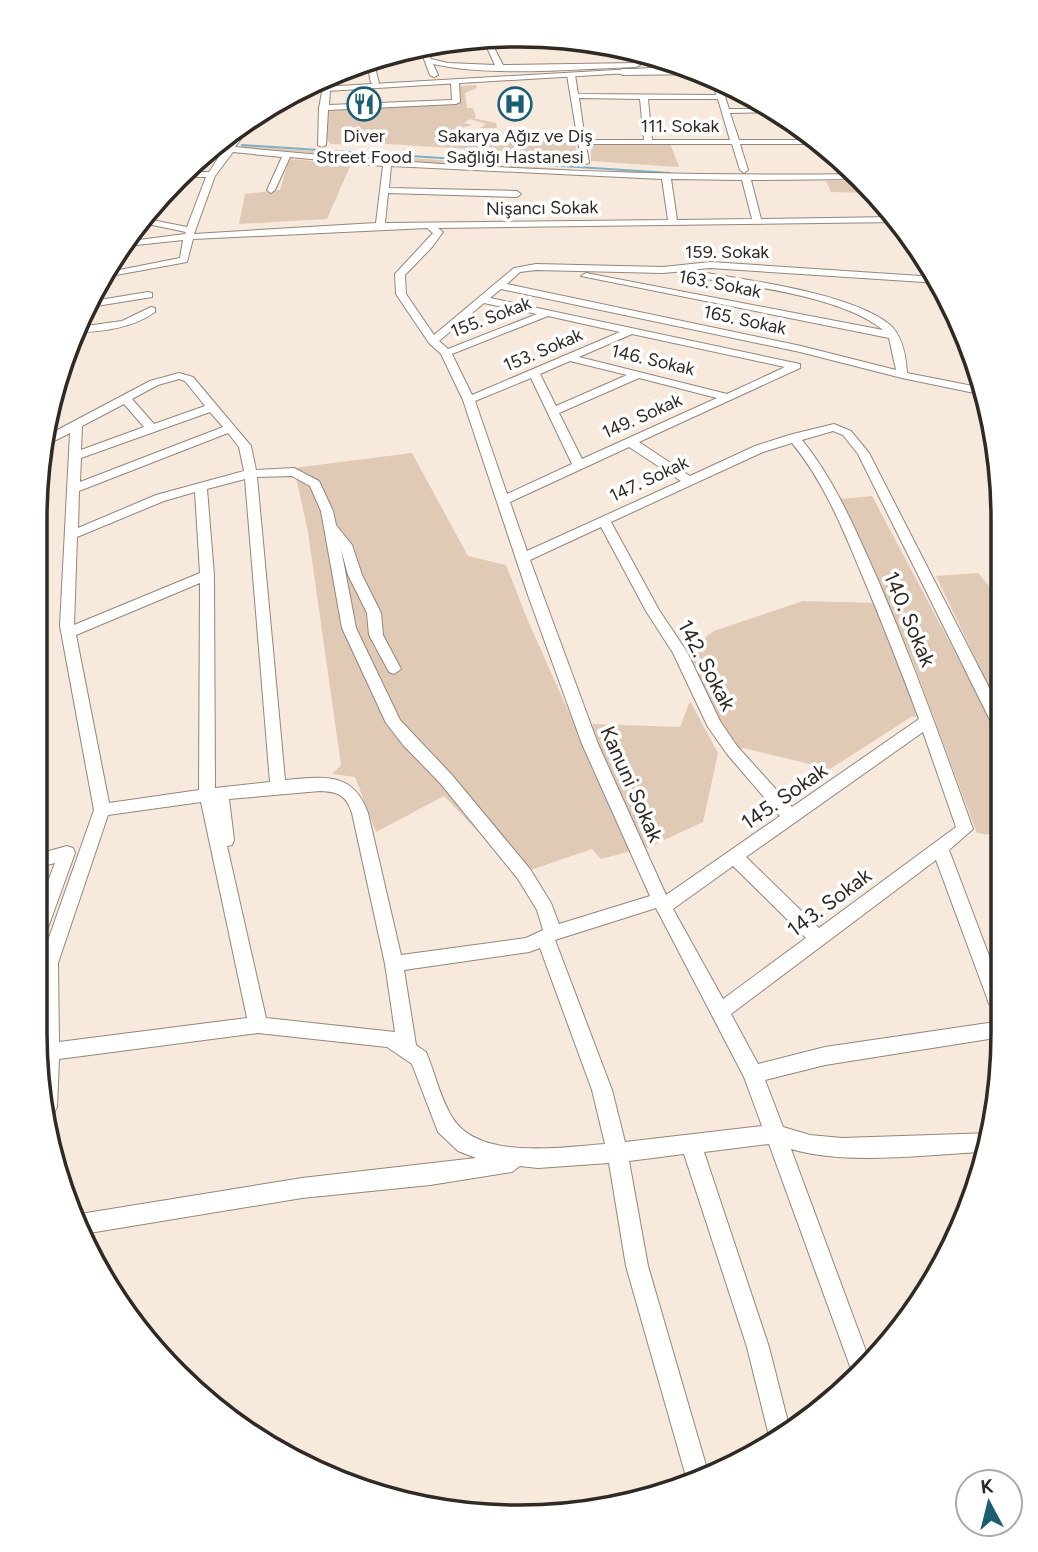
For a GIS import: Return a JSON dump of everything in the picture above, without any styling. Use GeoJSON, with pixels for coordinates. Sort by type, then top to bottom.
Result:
{"type":"FeatureCollection","features":[{"type":"Feature","properties":{"kind":"main road"},"geometry":{"type":"LineString","coordinates":[[336,84],[650,66]]}},
{"type":"Feature","properties":{"kind":"main road"},"geometry":{"type":"LineString","coordinates":[[336,84],[454,82],[663,70]]}},
{"type":"Feature","properties":{"kind":"main road"},"geometry":{"type":"LineString","coordinates":[[623,72],[671,72]]}},
{"type":"Feature","properties":{"kind":"street"},"geometry":{"type":"LineString","coordinates":[[491,48],[500,67]]}},
{"type":"Feature","properties":{"kind":"street"},"geometry":{"type":"LineString","coordinates":[[427,56],[434,75]]}},
{"type":"Feature","properties":{"kind":"street"},"geometry":{"type":"LineString","coordinates":[[430,61],[447,65],[500,67],[637,66],[635,62]]}},
{"type":"Feature","properties":{"kind":"street"},"geometry":{"type":"LineString","coordinates":[[372,70],[375,83]]}},
{"type":"Feature","properties":{"kind":"street"},"geometry":{"type":"LineString","coordinates":[[571,75],[585,163]]}},
{"type":"Feature","properties":{"kind":"street"},"geometry":{"type":"LineString","coordinates":[[323,108],[456,102],[454,82]]}},
{"type":"Feature","properties":{"kind":"street"},"geometry":{"type":"LineString","coordinates":[[322,145],[325,89]]}},
{"type":"Feature","properties":{"kind":"street"},"geometry":{"type":"LineString","coordinates":[[719,92],[757,221]]}},
{"type":"Feature","properties":{"kind":"street"},"geometry":{"type":"LineString","coordinates":[[575,96],[725,95]]}},
{"type":"Feature","properties":{"kind":"street"},"geometry":{"type":"LineString","coordinates":[[644,97],[648,142]]}},
{"type":"Feature","properties":{"kind":"street"},"geometry":{"type":"LineString","coordinates":[[724,111],[757,111]]}},
{"type":"Feature","properties":{"kind":"street"},"geometry":{"type":"LineString","coordinates":[[236,142],[287,155],[387,164],[666,178],[745,174],[844,177]]}},
{"type":"Feature","properties":{"kind":"street","name":"111. Sokak"},"geometry":{"type":"LineString","coordinates":[[582,142],[802,142]]}},
{"type":"Feature","properties":{"kind":"street"},"geometry":{"type":"LineString","coordinates":[[116,273],[184,260],[189,233],[212,174],[225,151]]}},
{"type":"Feature","properties":{"kind":"street"},"geometry":{"type":"LineString","coordinates":[[271,190],[287,155]]}},
{"type":"Feature","properties":{"kind":"street"},"geometry":{"type":"LineString","coordinates":[[380,226],[387,164]]}},
{"type":"Feature","properties":{"kind":"street"},"geometry":{"type":"LineString","coordinates":[[384,190],[518,210],[515,170]]}},
{"type":"Feature","properties":{"kind":"street"},"geometry":{"type":"LineString","coordinates":[[197,174],[212,174]]}},
{"type":"Feature","properties":{"kind":"street"},"geometry":{"type":"LineString","coordinates":[[666,178],[673,224]]}},
{"type":"Feature","properties":{"kind":"street","name":"Nişancı Sokak"},"geometry":{"type":"LineString","coordinates":[[189,233],[428,225],[518,210],[673,224],[884,220]]}},
{"type":"Feature","properties":{"kind":"street"},"geometry":{"type":"LineString","coordinates":[[152,223],[189,233]]}},
{"type":"Feature","properties":{"kind":"street","name":"Kanuni Sokak"},"geometry":{"type":"LineString","coordinates":[[428,225],[438,232],[400,274],[401,294],[433,341],[446,353],[469,400],[590,744],[662,902],[753,1074],[858,1361]]}},
{"type":"Feature","properties":{"kind":"street"},"geometry":{"type":"LineString","coordinates":[[138,242],[189,233]]}},
{"type":"Feature","properties":{"kind":"street","name":"159. Sokak"},"geometry":{"type":"LineString","coordinates":[[498,285],[517,270],[542,267],[663,270],[710,265],[926,279]]}},
{"type":"Feature","properties":{"kind":"street","name":"163. Sokak"},"geometry":{"type":"LineString","coordinates":[[542,267],[891,335]]}},
{"type":"Feature","properties":{"kind":"street"},"geometry":{"type":"LineString","coordinates":[[663,270],[813,298],[858,313],[886,327],[901,351],[902,375]]}},
{"type":"Feature","properties":{"kind":"street"},"geometry":{"type":"LineString","coordinates":[[433,341],[498,285]]}},
{"type":"Feature","properties":{"kind":"street","name":"165. Sokak"},"geometry":{"type":"LineString","coordinates":[[498,285],[801,349],[973,390]]}},
{"type":"Feature","properties":{"kind":"street"},"geometry":{"type":"LineString","coordinates":[[100,303],[148,295]]}},
{"type":"Feature","properties":{"kind":"street"},"geometry":{"type":"LineString","coordinates":[[481,299],[631,331]]}},
{"type":"Feature","properties":{"kind":"street"},"geometry":{"type":"LineString","coordinates":[[87,329],[128,324],[141,319],[151,310]]}},
{"type":"Feature","properties":{"kind":"street","name":"155. Sokak"},"geometry":{"type":"LineString","coordinates":[[446,353],[548,313]]}},
{"type":"Feature","properties":{"kind":"street","name":"153. Sokak"},"geometry":{"type":"LineString","coordinates":[[469,400],[631,331]]}},
{"type":"Feature","properties":{"kind":"street","name":"149. Sokak"},"geometry":{"type":"LineString","coordinates":[[503,500],[796,366],[631,331]]}},
{"type":"Feature","properties":{"kind":"street","name":"146. Sokak"},"geometry":{"type":"LineString","coordinates":[[571,358],[727,397]]}},
{"type":"Feature","properties":{"kind":"street"},"geometry":{"type":"LineString","coordinates":[[534,373],[579,464]]}},
{"type":"Feature","properties":{"kind":"street"},"geometry":{"type":"LineString","coordinates":[[553,411],[639,374]]}},
{"type":"Feature","properties":{"kind":"street"},"geometry":{"type":"LineString","coordinates":[[54,436],[154,383],[179,376],[189,379],[250,455],[248,474],[253,494],[278,788]]}},
{"type":"Feature","properties":{"kind":"street"},"geometry":{"type":"LineString","coordinates":[[125,398],[152,429]]}},
{"type":"Feature","properties":{"kind":"street"},"geometry":{"type":"LineString","coordinates":[[74,456],[213,407]]}},
{"type":"Feature","properties":{"kind":"street"},"geometry":{"type":"LineString","coordinates":[[47,952],[102,810],[69,632],[76,425]]}},
{"type":"Feature","properties":{"kind":"street","name":"147. Sokak"},"geometry":{"type":"LineString","coordinates":[[523,558],[688,480],[793,437],[834,427],[847,433],[863,453],[991,706]]}},
{"type":"Feature","properties":{"kind":"street"},"geometry":{"type":"LineString","coordinates":[[73,489],[231,428]]}},
{"type":"Feature","properties":{"kind":"street","name":"140. Sokak"},"geometry":{"type":"LineString","coordinates":[[793,437],[805,450],[842,513],[904,655],[965,829]]}},
{"type":"Feature","properties":{"kind":"street"},"geometry":{"type":"LineString","coordinates":[[629,441],[688,480]]}},
{"type":"Feature","properties":{"kind":"street"},"geometry":{"type":"LineString","coordinates":[[71,535],[201,485],[248,474],[279,471],[306,477],[315,484],[324,499],[349,628],[394,723],[446,779],[524,874],[545,908],[549,935],[602,1090],[617,1153],[637,1266],[695,1471]]}},
{"type":"Feature","properties":{"kind":"street"},"geometry":{"type":"LineString","coordinates":[[201,485],[207,575],[213,795],[258,1026]]}},
{"type":"Feature","properties":{"kind":"street","name":"142. Sokak"},"geometry":{"type":"LineString","coordinates":[[604,520],[653,611],[680,652],[713,723],[732,750],[791,817]]}},
{"type":"Feature","properties":{"kind":"street"},"geometry":{"type":"LineString","coordinates":[[329,525],[346,545],[355,575],[374,612],[376,635],[394,668]]}},
{"type":"Feature","properties":{"kind":"street"},"geometry":{"type":"LineString","coordinates":[[69,632],[207,575]]}},
{"type":"Feature","properties":{"kind":"street","name":"145. Sokak"},"geometry":{"type":"LineString","coordinates":[[394,964],[529,944],[549,935],[662,902],[791,817],[927,720]]}},
{"type":"Feature","properties":{"kind":"street"},"geometry":{"type":"LineString","coordinates":[[102,810],[278,788],[329,785],[346,790],[354,797],[394,964],[407,1048]]}},
{"type":"Feature","properties":{"kind":"street","name":"143. Sokak"},"geometry":{"type":"LineString","coordinates":[[720,1012],[965,829]]}},
{"type":"Feature","properties":{"kind":"street"},"geometry":{"type":"LineString","coordinates":[[940,848],[991,985]]}},
{"type":"Feature","properties":{"kind":"street"},"geometry":{"type":"LineString","coordinates":[[47,859],[68,853],[47,904]]}},
{"type":"Feature","properties":{"kind":"street"},"geometry":{"type":"LineString","coordinates":[[734,856],[818,939]]}},
{"type":"Feature","properties":{"kind":"street"},"geometry":{"type":"LineString","coordinates":[[47,1019],[49,1073]]}},
{"type":"Feature","properties":{"kind":"street"},"geometry":{"type":"LineString","coordinates":[[50,1052],[258,1026],[391,1039],[419,1058],[445,1125],[465,1144],[490,1154],[538,1158]]}},
{"type":"Feature","properties":{"kind":"street"},"geometry":{"type":"LineString","coordinates":[[753,1074],[825,1055],[991,1031]]}},
{"type":"Feature","properties":{"kind":"street"},"geometry":{"type":"LineString","coordinates":[[87,1223],[302,1188],[429,1175],[538,1158],[617,1153],[773,1134],[810,1145],[842,1148],[978,1142]]}},
{"type":"Feature","properties":{"kind":"street"},"geometry":{"type":"LineString","coordinates":[[691,1144],[758,1347],[778,1427]]}},
{"type":"Feature","properties":{"kind":"shaded area"},"geometry":{"type":"Polygon","coordinates":[[[476,85],[477,88],[465,93],[467,108],[473,108],[476,117],[473,118],[496,123],[497,128],[480,128],[486,124],[470,119],[464,123],[473,125],[464,127],[462,139],[575,142],[578,159],[561,159],[566,157],[562,155],[357,142],[354,145],[331,144],[325,138],[327,111],[461,103],[459,86],[476,85]]]}},
{"type":"Feature","properties":{"kind":"shaded area"},"geometry":{"type":"Polygon","coordinates":[[[670,143],[679,167],[591,161],[591,145],[670,143]]]}},
{"type":"Feature","properties":{"kind":"shaded area"},"geometry":{"type":"Polygon","coordinates":[[[242,146],[663,176],[376,161],[240,148],[242,146]]]}},
{"type":"Feature","properties":{"kind":"shaded area"},"geometry":{"type":"Polygon","coordinates":[[[289,159],[351,164],[327,219],[239,224],[245,194],[280,190],[289,159]]]}},
{"type":"Feature","properties":{"kind":"shaded area"},"geometry":{"type":"Polygon","coordinates":[[[826,181],[849,181],[860,193],[831,192],[826,181]]]}},
{"type":"Feature","properties":{"kind":"shaded area"},"geometry":{"type":"Polygon","coordinates":[[[412,453],[468,556],[506,565],[528,621],[631,851],[601,859],[592,849],[519,874],[444,796],[376,832],[355,777],[332,774],[341,765],[308,532],[294,468],[412,453]]]}},
{"type":"Feature","properties":{"kind":"shaded area"},"geometry":{"type":"Polygon","coordinates":[[[872,496],[991,720],[991,835],[977,833],[913,663],[841,499],[872,496]]]}},
{"type":"Feature","properties":{"kind":"shaded area"},"geometry":{"type":"Polygon","coordinates":[[[978,573],[991,588],[991,691],[936,576],[978,573]]]}},
{"type":"Feature","properties":{"kind":"shaded area"},"geometry":{"type":"Polygon","coordinates":[[[803,601],[877,603],[919,716],[911,717],[830,769],[743,748],[730,751],[687,661],[692,647],[714,631],[803,601]]]}},
{"type":"Feature","properties":{"kind":"shaded area"},"geometry":{"type":"Polygon","coordinates":[[[690,701],[718,753],[703,822],[643,850],[592,746],[593,724],[680,727],[690,701]]]}},
{"type":"Feature","properties":{"kind":"waterway"},"geometry":{"type":"LineString","coordinates":[[242,145],[670,173]]}},
{"type":"Feature","properties":{"kind":"place","name":"Diver Street Food"},"geometry":{"type":"Point","coordinates":[364,104]}},
{"type":"Feature","properties":{"kind":"place","name":"Sakarya Ağız ve Diş Sağlığı Hastanesi"},"geometry":{"type":"Point","coordinates":[515,104]}}]}
